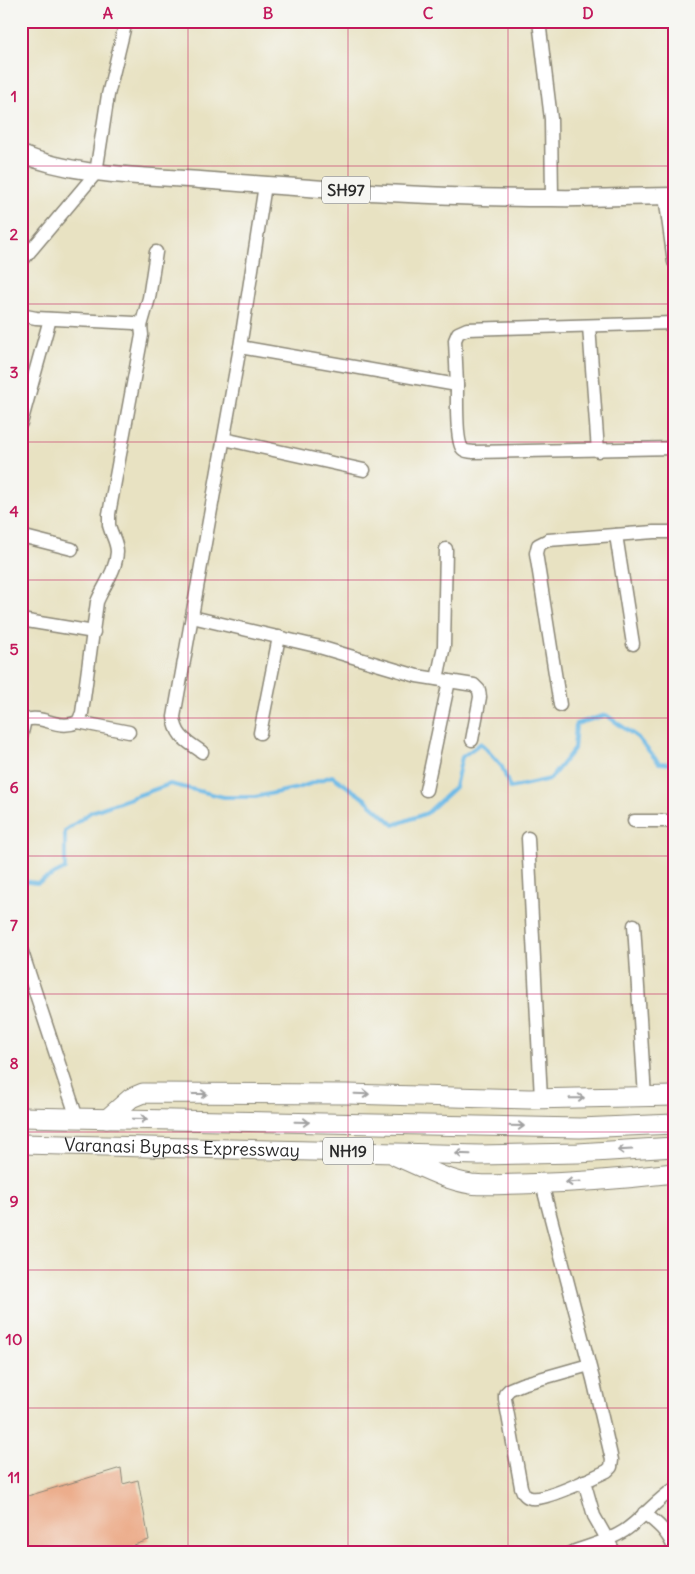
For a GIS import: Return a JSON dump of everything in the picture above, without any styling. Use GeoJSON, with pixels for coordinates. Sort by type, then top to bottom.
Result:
{"type":"FeatureCollection","features":[{"type":"Feature","properties":{"kind":"highway"},"geometry":{"type":"LineString","coordinates":[[107,1119],[131,1098],[143,1094],[347,1094],[541,1099],[674,1096]]}},
{"type":"Feature","properties":{"kind":"highway","name":"Varanasi Bypass Expressway"},"geometry":{"type":"LineString","coordinates":[[21,1117],[580,1128],[674,1124]]}},
{"type":"Feature","properties":{"kind":"highway","name":"Varanasi Bypass Expressway"},"geometry":{"type":"LineString","coordinates":[[21,1144],[480,1155],[578,1153],[674,1147]]}},
{"type":"Feature","properties":{"kind":"highway"},"geometry":{"type":"LineString","coordinates":[[384,1152],[452,1179],[471,1184],[542,1184],[674,1173]]}},
{"type":"Feature","properties":{"kind":"main road","name":"SH97"},"geometry":{"type":"LineString","coordinates":[[21,154],[59,166],[96,173],[265,185],[502,198],[669,196]]}},
{"type":"Feature","properties":{"kind":"street"},"geometry":{"type":"LineString","coordinates":[[21,262],[96,173],[108,95],[126,21]]}},
{"type":"Feature","properties":{"kind":"street"},"geometry":{"type":"LineString","coordinates":[[539,21],[551,119],[552,198]]}},
{"type":"Feature","properties":{"kind":"street"},"geometry":{"type":"LineString","coordinates":[[202,752],[183,739],[177,732],[174,718],[240,347],[265,185]]}},
{"type":"Feature","properties":{"kind":"street"},"geometry":{"type":"LineString","coordinates":[[669,196],[674,262]]}},
{"type":"Feature","properties":{"kind":"street"},"geometry":{"type":"LineString","coordinates":[[78,722],[82,713],[97,602],[102,589],[114,570],[117,551],[109,526],[109,514],[142,335],[141,326],[149,298],[156,252]]}},
{"type":"Feature","properties":{"kind":"street"},"geometry":{"type":"LineString","coordinates":[[21,316],[134,323],[141,326]]}},
{"type":"Feature","properties":{"kind":"street"},"geometry":{"type":"LineString","coordinates":[[21,422],[50,319]]}},
{"type":"Feature","properties":{"kind":"street"},"geometry":{"type":"LineString","coordinates":[[674,323],[467,329],[458,333],[455,340],[458,434],[464,451],[598,451],[674,448]]}},
{"type":"Feature","properties":{"kind":"street"},"geometry":{"type":"LineString","coordinates":[[589,326],[598,451]]}},
{"type":"Feature","properties":{"kind":"street"},"geometry":{"type":"LineString","coordinates":[[240,347],[457,385]]}},
{"type":"Feature","properties":{"kind":"street"},"geometry":{"type":"LineString","coordinates":[[224,438],[364,470]]}},
{"type":"Feature","properties":{"kind":"street"},"geometry":{"type":"LineString","coordinates":[[560,705],[536,553],[538,545],[548,540],[674,532]]}},
{"type":"Feature","properties":{"kind":"street"},"geometry":{"type":"LineString","coordinates":[[616,535],[633,644]]}},
{"type":"Feature","properties":{"kind":"street"},"geometry":{"type":"LineString","coordinates":[[21,536],[72,549]]}},
{"type":"Feature","properties":{"kind":"street"},"geometry":{"type":"LineString","coordinates":[[426,790],[443,680],[446,549]]}},
{"type":"Feature","properties":{"kind":"street"},"geometry":{"type":"LineString","coordinates":[[192,617],[316,646],[418,676],[474,685],[479,690],[480,697],[472,740]]}},
{"type":"Feature","properties":{"kind":"street"},"geometry":{"type":"LineString","coordinates":[[21,620],[94,632]]}},
{"type":"Feature","properties":{"kind":"street"},"geometry":{"type":"LineString","coordinates":[[260,733],[279,637]]}},
{"type":"Feature","properties":{"kind":"street"},"geometry":{"type":"LineString","coordinates":[[21,737],[23,720],[31,718],[62,725],[78,722],[128,732]]}},
{"type":"Feature","properties":{"kind":"street"},"geometry":{"type":"LineString","coordinates":[[634,821],[674,821]]}},
{"type":"Feature","properties":{"kind":"street"},"geometry":{"type":"LineString","coordinates":[[528,838],[541,1099]]}},
{"type":"Feature","properties":{"kind":"street"},"geometry":{"type":"LineString","coordinates":[[634,925],[645,1097]]}},
{"type":"Feature","properties":{"kind":"street"},"geometry":{"type":"LineString","coordinates":[[21,949],[76,1118]]}},
{"type":"Feature","properties":{"kind":"street"},"geometry":{"type":"LineString","coordinates":[[542,1184],[589,1365],[612,1460],[611,1467],[607,1471],[584,1481],[539,1498],[531,1498],[524,1495],[505,1394],[510,1389],[522,1384],[589,1365]]}},
{"type":"Feature","properties":{"kind":"street"},"geometry":{"type":"LineString","coordinates":[[584,1481],[594,1516],[615,1553]]}},
{"type":"Feature","properties":{"kind":"street"},"geometry":{"type":"LineString","coordinates":[[570,1553],[608,1540],[625,1531],[662,1497],[674,1489]]}},
{"type":"Feature","properties":{"kind":"street"},"geometry":{"type":"LineString","coordinates":[[644,1513],[662,1527],[674,1548]]}},
{"type":"Feature","properties":{"kind":"building"},"geometry":{"type":"Polygon","coordinates":[[[121,1468],[123,1484],[138,1480],[149,1540],[134,1545],[136,1553],[21,1553],[21,1498],[121,1468]]]}},
{"type":"Feature","properties":{"kind":"waterway"},"geometry":{"type":"LineString","coordinates":[[21,881],[37,883],[65,869],[65,831],[91,812],[170,784],[224,797],[255,797],[298,788],[332,776],[365,799],[394,825],[427,813],[455,787],[462,757],[481,743],[502,767],[510,788],[550,779],[574,749],[576,724],[606,715],[637,737],[659,763],[674,764]]}}]}
